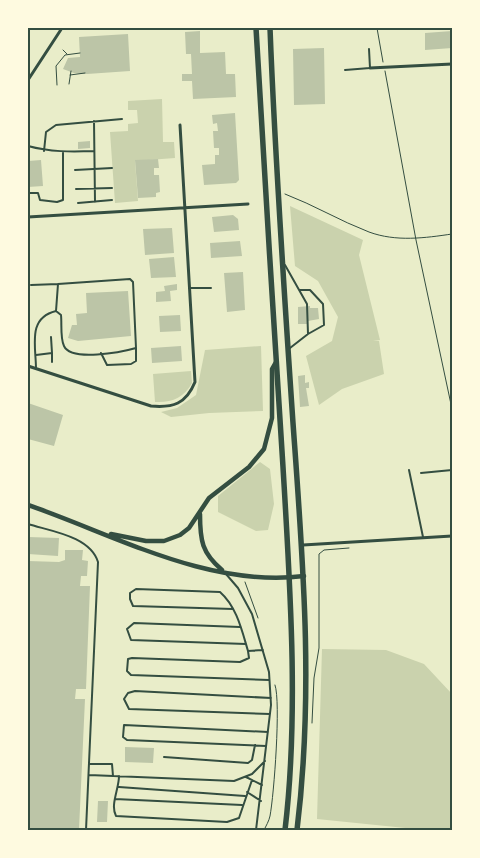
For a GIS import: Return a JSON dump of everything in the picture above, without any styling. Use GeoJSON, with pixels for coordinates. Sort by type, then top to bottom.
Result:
{"type":"FeatureCollection","features":[{"type":"Feature","properties":{"kind":"main road"},"geometry":{"type":"LineString","coordinates":[[256,28],[289,578],[291,647],[289,792],[284,830]]}},
{"type":"Feature","properties":{"kind":"main road"},"geometry":{"type":"LineString","coordinates":[[270,28],[282,262],[303,545],[308,689],[297,830]]}},
{"type":"Feature","properties":{"kind":"street"},"geometry":{"type":"LineString","coordinates":[[28,80],[62,28]]}},
{"type":"Feature","properties":{"kind":"street"},"geometry":{"type":"LineString","coordinates":[[370,68],[452,64]]}},
{"type":"Feature","properties":{"kind":"street"},"geometry":{"type":"LineString","coordinates":[[28,366],[151,406],[169,408],[186,398],[195,382],[180,125]]}},
{"type":"Feature","properties":{"kind":"street"},"geometry":{"type":"LineString","coordinates":[[28,217],[248,204]]}},
{"type":"Feature","properties":{"kind":"street"},"geometry":{"type":"LineString","coordinates":[[107,534],[122,534],[146,541],[164,541],[180,536],[200,514],[209,498],[249,467],[264,449],[270,434],[272,418],[272,369],[276,360]]}},
{"type":"Feature","properties":{"kind":"street"},"geometry":{"type":"LineString","coordinates":[[28,505],[168,558],[225,572],[289,578],[304,576]]}},
{"type":"Feature","properties":{"kind":"street"},"geometry":{"type":"LineString","coordinates":[[200,514],[200,531],[208,558],[225,572]]}},
{"type":"Feature","properties":{"kind":"street"},"geometry":{"type":"LineString","coordinates":[[303,545],[452,536]]}},
{"type":"Feature","properties":{"kind":"lane"},"geometry":{"type":"LineString","coordinates":[[345,70],[370,68],[369,49]]}},
{"type":"Feature","properties":{"kind":"lane"},"geometry":{"type":"LineString","coordinates":[[44,151],[46,132],[56,125],[122,119]]}},
{"type":"Feature","properties":{"kind":"lane"},"geometry":{"type":"LineString","coordinates":[[94,121],[95,202]]}},
{"type":"Feature","properties":{"kind":"lane"},"geometry":{"type":"LineString","coordinates":[[28,146],[44,151],[94,151]]}},
{"type":"Feature","properties":{"kind":"lane"},"geometry":{"type":"LineString","coordinates":[[28,193],[38,193],[40,200],[58,202],[63,200],[63,152]]}},
{"type":"Feature","properties":{"kind":"lane"},"geometry":{"type":"LineString","coordinates":[[75,170],[112,168]]}},
{"type":"Feature","properties":{"kind":"lane"},"geometry":{"type":"LineString","coordinates":[[76,189],[112,188]]}},
{"type":"Feature","properties":{"kind":"lane"},"geometry":{"type":"LineString","coordinates":[[78,203],[112,200]]}},
{"type":"Feature","properties":{"kind":"lane"},"geometry":{"type":"LineString","coordinates":[[282,262],[307,304],[308,334]]}},
{"type":"Feature","properties":{"kind":"lane"},"geometry":{"type":"LineString","coordinates":[[31,286],[130,279],[132,282],[136,361],[131,364],[107,365],[104,363],[102,352]]}},
{"type":"Feature","properties":{"kind":"lane"},"geometry":{"type":"LineString","coordinates":[[58,284],[56,310],[61,315],[64,346],[68,352],[76,355],[136,348]]}},
{"type":"Feature","properties":{"kind":"lane"},"geometry":{"type":"LineString","coordinates":[[189,288],[211,288]]}},
{"type":"Feature","properties":{"kind":"lane"},"geometry":{"type":"LineString","coordinates":[[288,350],[308,334],[324,325],[323,304],[310,290],[299,289]]}},
{"type":"Feature","properties":{"kind":"lane"},"geometry":{"type":"LineString","coordinates":[[36,369],[35,329],[38,320],[46,313],[56,310]]}},
{"type":"Feature","properties":{"kind":"lane"},"geometry":{"type":"LineString","coordinates":[[51,337],[52,362]]}},
{"type":"Feature","properties":{"kind":"lane"},"geometry":{"type":"LineString","coordinates":[[36,355],[52,353]]}},
{"type":"Feature","properties":{"kind":"lane"},"geometry":{"type":"LineString","coordinates":[[409,470],[423,538]]}},
{"type":"Feature","properties":{"kind":"lane"},"geometry":{"type":"LineString","coordinates":[[421,473],[452,470]]}},
{"type":"Feature","properties":{"kind":"lane"},"geometry":{"type":"LineString","coordinates":[[28,524],[61,533],[81,542],[93,552],[98,562],[86,830]]}},
{"type":"Feature","properties":{"kind":"lane"},"geometry":{"type":"LineString","coordinates":[[225,572],[238,588],[252,614],[263,650],[269,680],[270,714],[256,830]]}},
{"type":"Feature","properties":{"kind":"lane"},"geometry":{"type":"LineString","coordinates":[[233,609],[133,606],[130,593],[136,589],[220,592],[233,609],[241,627],[249,658],[240,662],[132,658],[128,659],[126,664],[127,671],[131,675],[269,680]]}},
{"type":"Feature","properties":{"kind":"lane"},"geometry":{"type":"LineString","coordinates":[[241,627],[134,623],[127,629],[131,640],[246,644]]}},
{"type":"Feature","properties":{"kind":"lane"},"geometry":{"type":"LineString","coordinates":[[248,652],[263,650]]}},
{"type":"Feature","properties":{"kind":"lane"},"geometry":{"type":"LineString","coordinates":[[270,698],[134,691],[128,693],[124,699],[129,709],[270,714]]}},
{"type":"Feature","properties":{"kind":"lane"},"geometry":{"type":"LineString","coordinates":[[266,746],[127,740],[123,737],[124,725],[268,732]]}},
{"type":"Feature","properties":{"kind":"lane"},"geometry":{"type":"LineString","coordinates":[[164,757],[248,763],[252,760],[255,746]]}},
{"type":"Feature","properties":{"kind":"lane"},"geometry":{"type":"LineString","coordinates":[[89,775],[234,781],[246,778],[265,761]]}},
{"type":"Feature","properties":{"kind":"lane"},"geometry":{"type":"LineString","coordinates":[[89,764],[112,764],[113,776]]}},
{"type":"Feature","properties":{"kind":"lane"},"geometry":{"type":"LineString","coordinates":[[119,776],[119,787],[114,812],[116,816],[233,822],[239,818],[252,780]]}},
{"type":"Feature","properties":{"kind":"lane"},"geometry":{"type":"LineString","coordinates":[[246,778],[262,785]]}},
{"type":"Feature","properties":{"kind":"lane"},"geometry":{"type":"LineString","coordinates":[[119,787],[245,796]]}},
{"type":"Feature","properties":{"kind":"lane"},"geometry":{"type":"LineString","coordinates":[[247,792],[260,801]]}},
{"type":"Feature","properties":{"kind":"lane"},"geometry":{"type":"LineString","coordinates":[[116,799],[242,805]]}},
{"type":"Feature","properties":{"kind":"path"},"geometry":{"type":"LineString","coordinates":[[377,28],[416,240],[452,409]]}},
{"type":"Feature","properties":{"kind":"path"},"geometry":{"type":"LineString","coordinates":[[63,50],[67,54]]}},
{"type":"Feature","properties":{"kind":"path"},"geometry":{"type":"LineString","coordinates":[[57,85],[56,66],[67,54],[80,53]]}},
{"type":"Feature","properties":{"kind":"path"},"geometry":{"type":"LineString","coordinates":[[69,84],[71,71]]}},
{"type":"Feature","properties":{"kind":"path"},"geometry":{"type":"LineString","coordinates":[[70,75],[85,72]]}},
{"type":"Feature","properties":{"kind":"path"},"geometry":{"type":"LineString","coordinates":[[279,192],[312,204],[370,233],[416,240],[452,234]]}},
{"type":"Feature","properties":{"kind":"path"},"geometry":{"type":"LineString","coordinates":[[312,724],[314,678],[319,648],[319,554],[324,550],[349,548],[351,541]]}},
{"type":"Feature","properties":{"kind":"green space"},"geometry":{"type":"Polygon","coordinates":[[[162,99],[163,142],[174,142],[175,158],[135,161],[138,201],[115,203],[110,132],[128,131],[128,124],[138,123],[137,110],[128,110],[128,101],[162,99]]]}},
{"type":"Feature","properties":{"kind":"green space"},"geometry":{"type":"Polygon","coordinates":[[[290,206],[363,240],[359,255],[380,340],[373,341],[379,341],[384,374],[342,389],[319,405],[306,356],[332,341],[338,317],[318,281],[295,266],[290,206]]]}},
{"type":"Feature","properties":{"kind":"green space"},"geometry":{"type":"Polygon","coordinates":[[[261,346],[263,411],[209,413],[171,417],[161,412],[177,408],[196,395],[205,350],[261,346]]]}},
{"type":"Feature","properties":{"kind":"green space"},"geometry":{"type":"Polygon","coordinates":[[[191,371],[192,383],[181,396],[166,402],[155,402],[153,374],[191,371]]]}},
{"type":"Feature","properties":{"kind":"green space"},"geometry":{"type":"Polygon","coordinates":[[[260,462],[270,469],[274,504],[268,530],[256,531],[218,512],[218,496],[260,462]]]}},
{"type":"Feature","properties":{"kind":"green space"},"geometry":{"type":"Polygon","coordinates":[[[322,649],[386,650],[424,664],[452,694],[452,830],[425,830],[317,819],[322,649]]]}},
{"type":"Feature","properties":{"kind":"building"},"geometry":{"type":"Polygon","coordinates":[[[200,31],[200,53],[225,52],[226,74],[235,74],[236,97],[193,99],[192,81],[182,81],[182,74],[192,74],[191,54],[186,54],[185,32],[200,31]]]}},
{"type":"Feature","properties":{"kind":"building"},"geometry":{"type":"Polygon","coordinates":[[[452,31],[452,48],[425,50],[425,33],[452,31]]]}},
{"type":"Feature","properties":{"kind":"building"},"geometry":{"type":"Polygon","coordinates":[[[128,34],[130,71],[87,74],[74,73],[63,69],[68,58],[80,57],[79,37],[128,34]]]}},
{"type":"Feature","properties":{"kind":"building"},"geometry":{"type":"Polygon","coordinates":[[[324,48],[325,104],[294,105],[293,49],[324,48]]]}},
{"type":"Feature","properties":{"kind":"building"},"geometry":{"type":"Polygon","coordinates":[[[235,113],[239,180],[236,183],[204,185],[202,165],[215,164],[215,155],[219,155],[219,148],[214,148],[213,131],[218,131],[217,123],[213,124],[212,115],[235,113]]]}},
{"type":"Feature","properties":{"kind":"building"},"geometry":{"type":"Polygon","coordinates":[[[90,141],[90,148],[78,149],[78,142],[90,141]]]}},
{"type":"Feature","properties":{"kind":"building"},"geometry":{"type":"Polygon","coordinates":[[[158,159],[159,168],[154,168],[154,175],[159,175],[160,192],[156,193],[156,197],[138,198],[135,160],[158,159]]]}},
{"type":"Feature","properties":{"kind":"building"},"geometry":{"type":"Polygon","coordinates":[[[41,160],[43,186],[28,187],[28,161],[41,160]]]}},
{"type":"Feature","properties":{"kind":"building"},"geometry":{"type":"Polygon","coordinates":[[[233,215],[238,219],[239,230],[214,232],[212,217],[233,215]]]}},
{"type":"Feature","properties":{"kind":"building"},"geometry":{"type":"Polygon","coordinates":[[[172,228],[174,253],[145,255],[143,229],[172,228]]]}},
{"type":"Feature","properties":{"kind":"building"},"geometry":{"type":"Polygon","coordinates":[[[240,241],[242,256],[211,258],[210,243],[240,241]]]}},
{"type":"Feature","properties":{"kind":"building"},"geometry":{"type":"Polygon","coordinates":[[[174,257],[176,277],[151,278],[149,259],[174,257]]]}},
{"type":"Feature","properties":{"kind":"building"},"geometry":{"type":"Polygon","coordinates":[[[243,272],[245,310],[227,312],[224,273],[243,272]]]}},
{"type":"Feature","properties":{"kind":"building"},"geometry":{"type":"Polygon","coordinates":[[[177,284],[177,290],[170,291],[171,301],[156,302],[156,292],[165,291],[164,286],[177,284]]]}},
{"type":"Feature","properties":{"kind":"building"},"geometry":{"type":"Polygon","coordinates":[[[128,291],[131,336],[78,341],[68,338],[72,325],[77,325],[76,314],[87,313],[86,293],[128,291]]]}},
{"type":"Feature","properties":{"kind":"building"},"geometry":{"type":"Polygon","coordinates":[[[310,306],[310,308],[318,308],[319,319],[308,321],[308,324],[298,324],[298,307],[310,306]]]}},
{"type":"Feature","properties":{"kind":"building"},"geometry":{"type":"Polygon","coordinates":[[[180,315],[181,331],[160,332],[159,316],[180,315]]]}},
{"type":"Feature","properties":{"kind":"building"},"geometry":{"type":"Polygon","coordinates":[[[181,346],[182,361],[152,363],[151,348],[181,346]]]}},
{"type":"Feature","properties":{"kind":"building"},"geometry":{"type":"Polygon","coordinates":[[[305,375],[305,383],[309,382],[309,388],[306,388],[309,406],[300,407],[298,376],[305,375]]]}},
{"type":"Feature","properties":{"kind":"building"},"geometry":{"type":"Polygon","coordinates":[[[28,403],[63,415],[54,446],[28,439],[28,403]]]}},
{"type":"Feature","properties":{"kind":"building"},"geometry":{"type":"Polygon","coordinates":[[[28,537],[59,538],[58,556],[28,554],[28,537]]]}},
{"type":"Feature","properties":{"kind":"building"},"geometry":{"type":"Polygon","coordinates":[[[65,550],[83,550],[82,560],[88,561],[87,576],[81,576],[80,586],[90,586],[86,689],[76,689],[75,699],[85,699],[79,830],[28,830],[28,561],[59,562],[65,560],[65,550]]]}},
{"type":"Feature","properties":{"kind":"building"},"geometry":{"type":"Polygon","coordinates":[[[125,747],[154,748],[153,763],[125,762],[125,747]]]}},
{"type":"Feature","properties":{"kind":"building"},"geometry":{"type":"Polygon","coordinates":[[[98,801],[108,801],[107,822],[97,822],[98,801]]]}}]}
